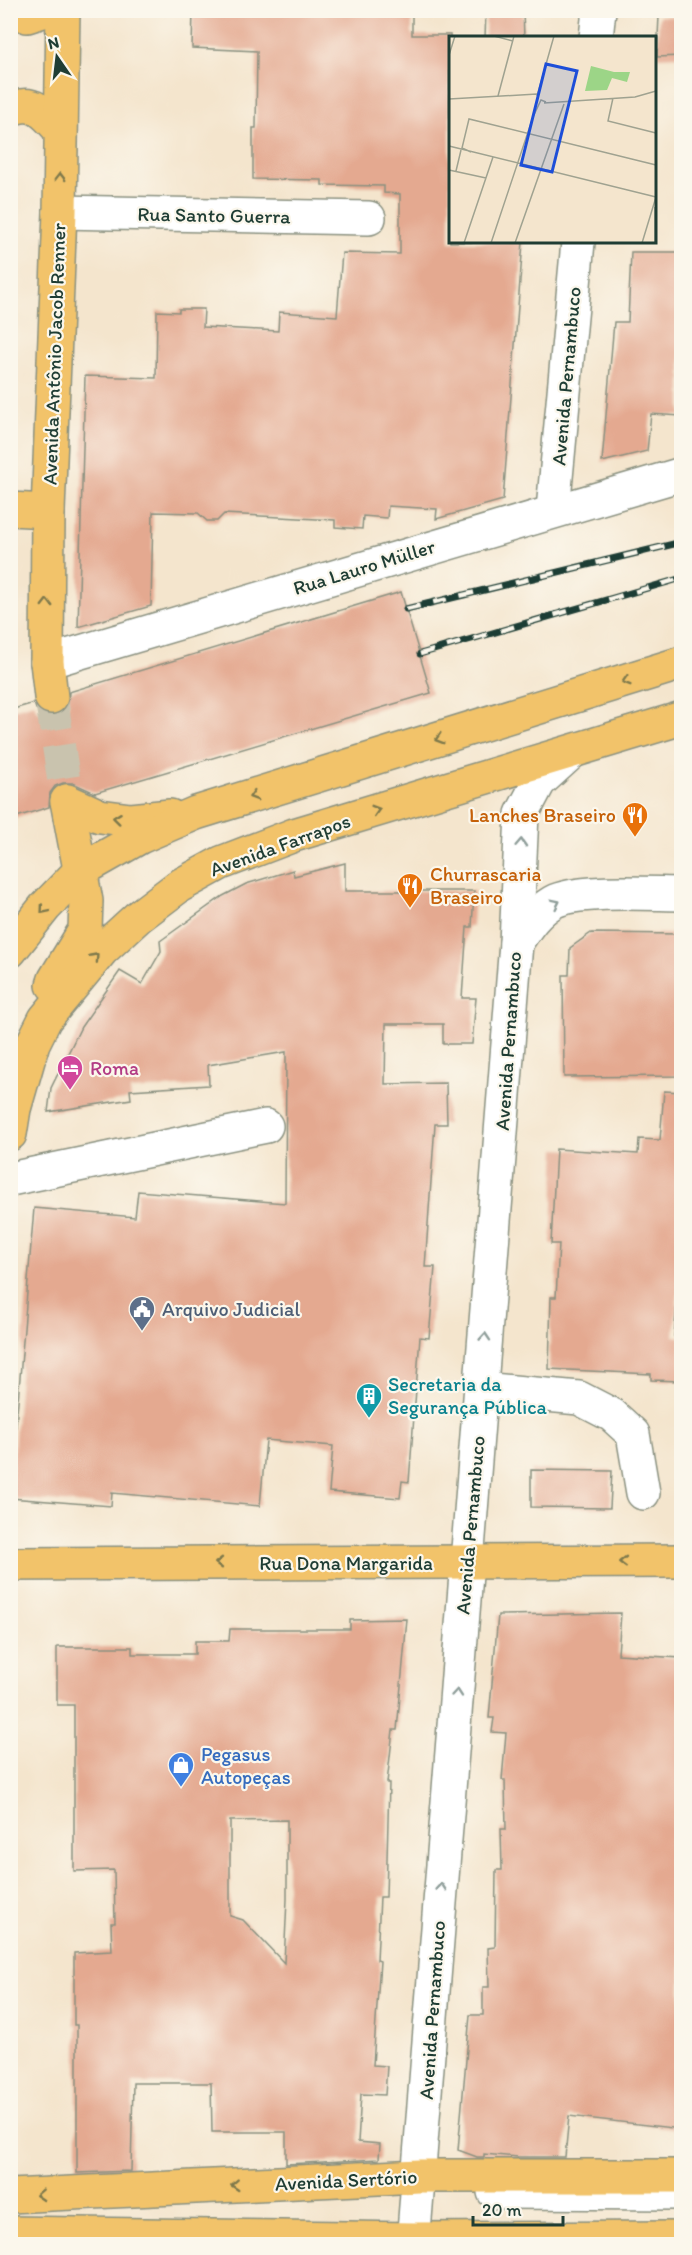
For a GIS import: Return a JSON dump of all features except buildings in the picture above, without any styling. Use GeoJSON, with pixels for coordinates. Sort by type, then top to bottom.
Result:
{"type":"FeatureCollection","features":[{"type":"Feature","properties":{"kind":"main road"},"geometry":{"type":"LineString","coordinates":[[11,10],[27,16],[46,10]]}},
{"type":"Feature","properties":{"kind":"main road","name":"Avenida Antônio Jacob Renner"},"geometry":{"type":"LineString","coordinates":[[51,696],[47,662],[48,512],[60,212],[63,10]]}},
{"type":"Feature","properties":{"kind":"main road"},"geometry":{"type":"LineString","coordinates":[[10,110],[19,105],[36,107],[44,111],[60,130]]}},
{"type":"Feature","properties":{"kind":"main road"},"geometry":{"type":"LineString","coordinates":[[10,509],[48,512]]}},
{"type":"Feature","properties":{"kind":"main road"},"geometry":{"type":"LineString","coordinates":[[10,951],[45,907],[80,871],[140,837],[196,813],[681,663]]}},
{"type":"Feature","properties":{"kind":"main road","name":"Avenida Farrapos"},"geometry":{"type":"LineString","coordinates":[[10,1134],[33,1043],[45,1019],[102,950],[138,917],[179,886],[221,863],[294,835],[681,718]]}},
{"type":"Feature","properties":{"kind":"main road"},"geometry":{"type":"LineString","coordinates":[[45,1019],[55,979],[85,930],[86,901],[67,801],[100,816],[131,820],[196,813]]}},
{"type":"Feature","properties":{"kind":"main road","name":"Rua Dona Margarida"},"geometry":{"type":"LineString","coordinates":[[10,1564],[681,1561]]}},
{"type":"Feature","properties":{"kind":"main road","name":"Avenida Sertório"},"geometry":{"type":"LineString","coordinates":[[10,2196],[419,2176],[681,2176]]}},
{"type":"Feature","properties":{"kind":"main road"},"geometry":{"type":"LineString","coordinates":[[10,2233],[681,2238]]}},
{"type":"Feature","properties":{"kind":"street"},"geometry":{"type":"LineString","coordinates":[[596,36],[599,10]]}},
{"type":"Feature","properties":{"kind":"street","name":"Rua Santo Guerra"},"geometry":{"type":"LineString","coordinates":[[60,212],[369,218]]}},
{"type":"Feature","properties":{"kind":"street","name":"Avenida Pernambuco"},"geometry":{"type":"LineString","coordinates":[[553,510],[578,243]]}},
{"type":"Feature","properties":{"kind":"street","name":"Rua Lauro Müller"},"geometry":{"type":"LineString","coordinates":[[47,662],[553,510],[681,474]]}},
{"type":"Feature","properties":{"kind":"street","name":"Avenida Pernambuco"},"geometry":{"type":"LineString","coordinates":[[414,2236],[516,943],[522,814],[539,782],[572,752]]}},
{"type":"Feature","properties":{"kind":"street"},"geometry":{"type":"LineString","coordinates":[[516,943],[533,918],[553,902],[577,894],[681,894]]}},
{"type":"Feature","properties":{"kind":"street"},"geometry":{"type":"LineString","coordinates":[[10,1179],[266,1126]]}},
{"type":"Feature","properties":{"kind":"street"},"geometry":{"type":"LineString","coordinates":[[481,1389],[579,1398],[612,1415],[633,1434],[643,1493]]}},
{"type":"Feature","properties":{"kind":"street"},"geometry":{"type":"LineString","coordinates":[[419,2176],[494,2192],[681,2193]]}},
{"type":"Feature","properties":{"kind":"street"},"geometry":{"type":"LineString","coordinates":[[10,2221],[40,2217],[414,2236],[681,2224]]}},
{"type":"Feature","properties":{"kind":"tunnel"},"geometry":{"type":"LineString","coordinates":[[51,697],[67,801]]}},
{"type":"Feature","properties":{"kind":"railway"},"geometry":{"type":"LineString","coordinates":[[406,609],[682,542]]}},
{"type":"Feature","properties":{"kind":"railway"},"geometry":{"type":"LineString","coordinates":[[420,654],[682,578]]}},
{"type":"Feature","properties":{"kind":"place","name":"Lanches Braseiro"},"geometry":{"type":"Point","coordinates":[635,838]}},
{"type":"Feature","properties":{"kind":"place","name":"Churrascaria Braseiro"},"geometry":{"type":"Point","coordinates":[410,909]}},
{"type":"Feature","properties":{"kind":"place","name":"Roma"},"geometry":{"type":"Point","coordinates":[70,1091]}},
{"type":"Feature","properties":{"kind":"place","name":"Arquivo Judicial"},"geometry":{"type":"Point","coordinates":[142,1332]}},
{"type":"Feature","properties":{"kind":"place","name":"Secretaria da Segurança Pública"},"geometry":{"type":"Point","coordinates":[369,1419]}},
{"type":"Feature","properties":{"kind":"place","name":"Pegasus Autopeças"},"geometry":{"type":"Point","coordinates":[181,1788]}}]}
